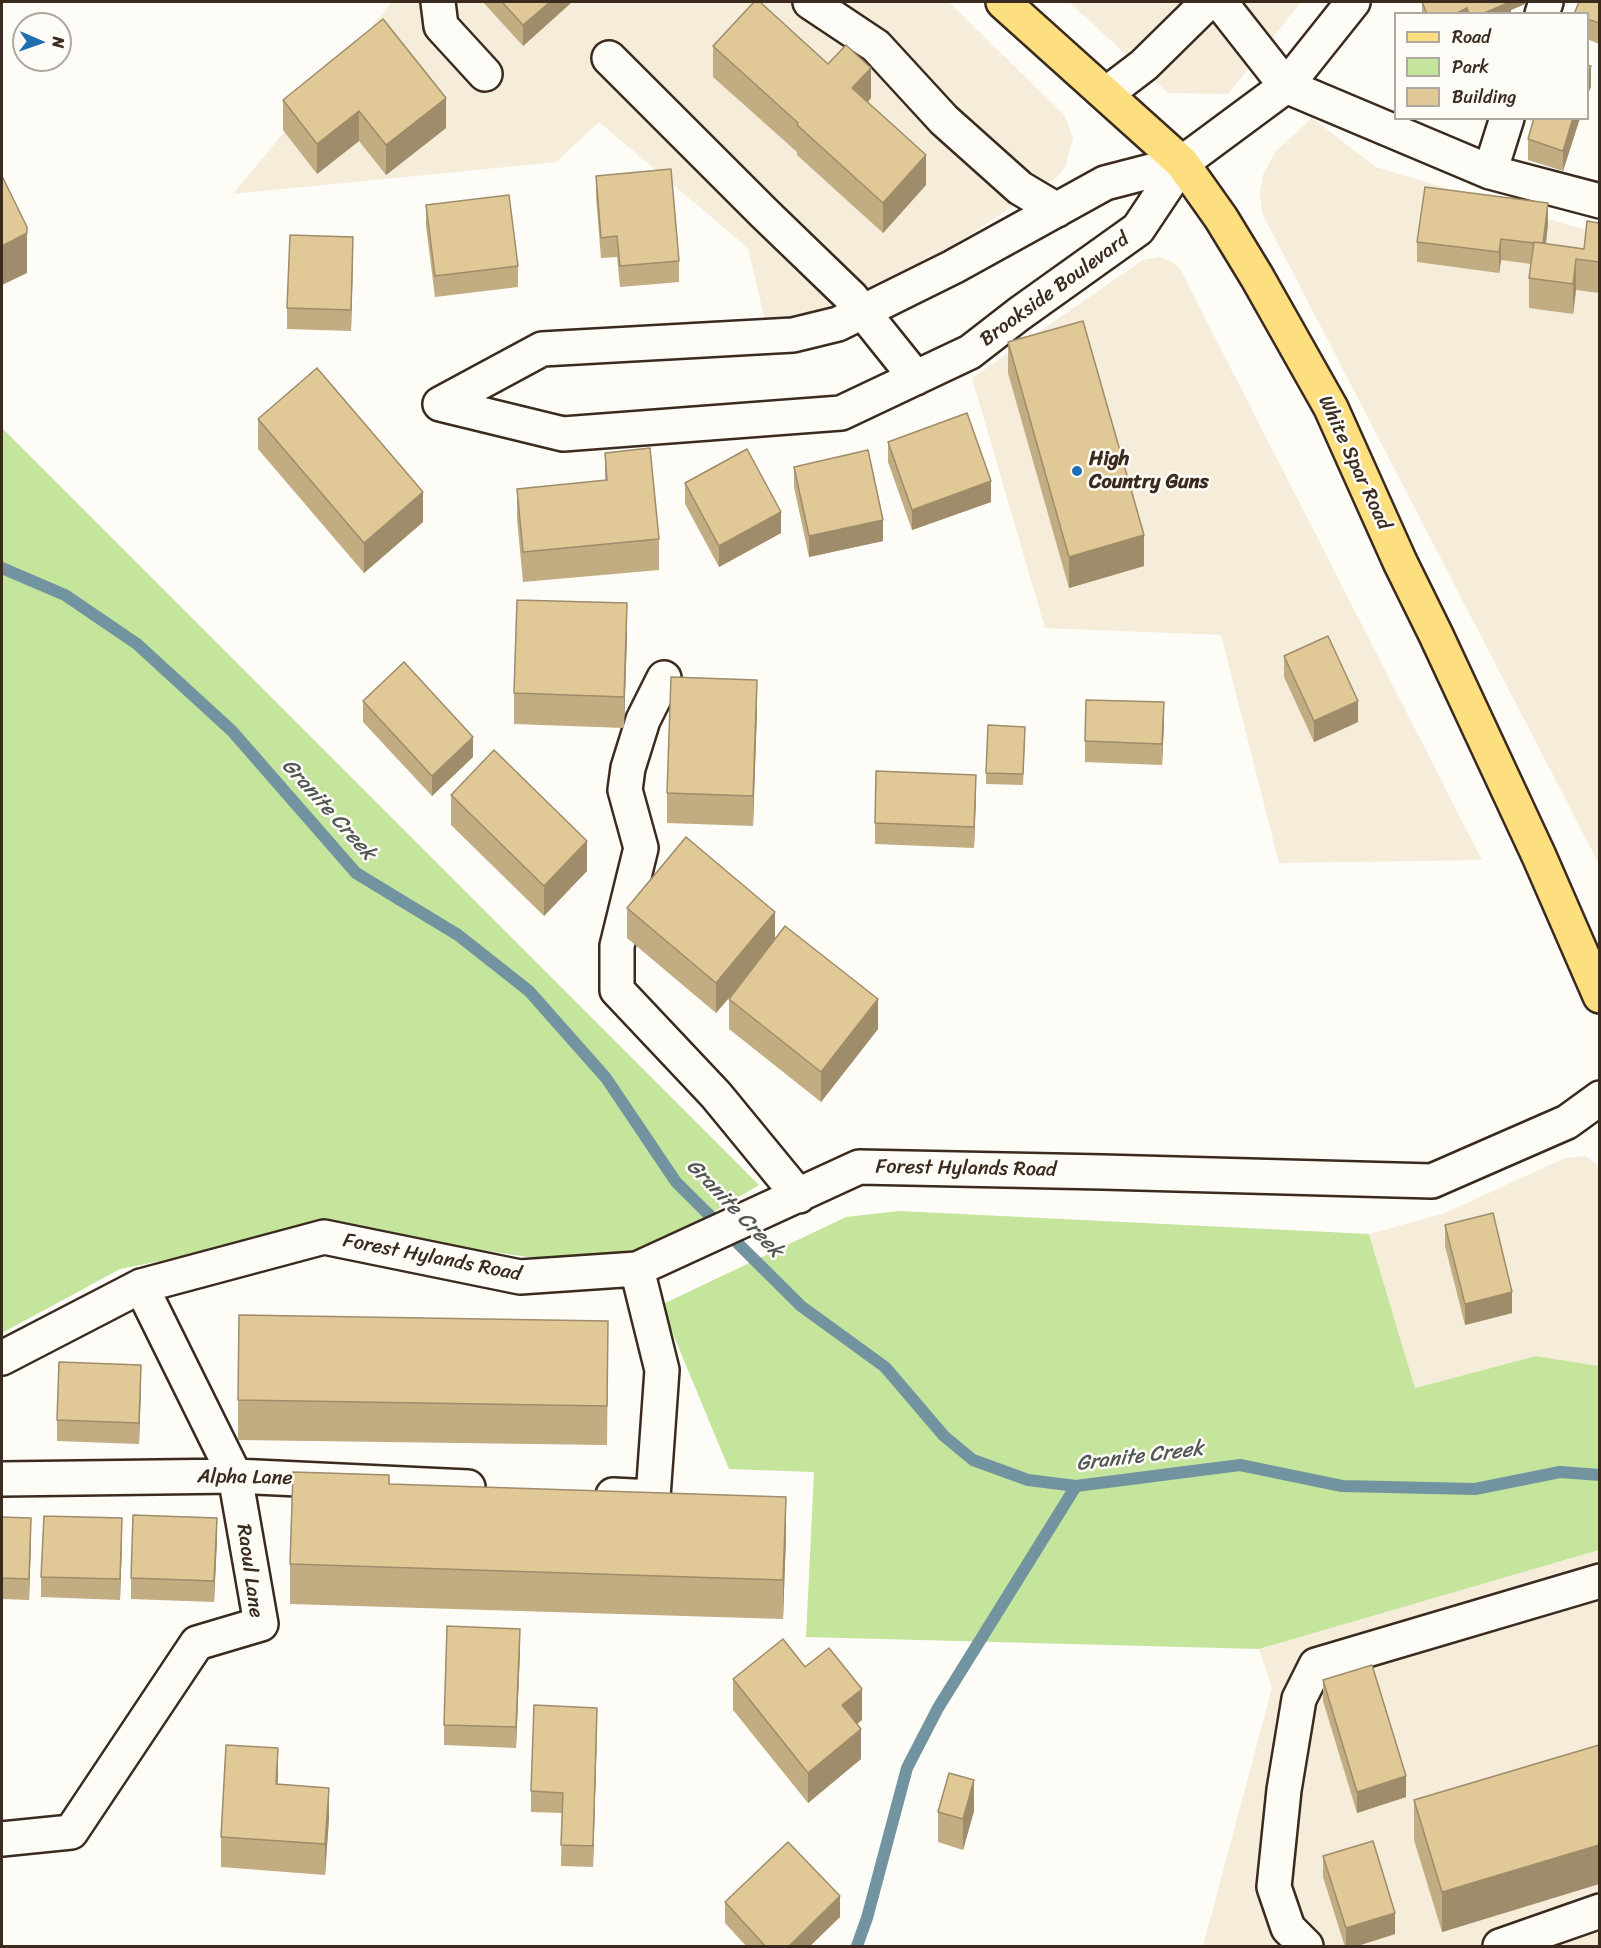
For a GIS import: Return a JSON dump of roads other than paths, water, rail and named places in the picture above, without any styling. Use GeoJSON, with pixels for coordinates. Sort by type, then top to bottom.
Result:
{"type":"FeatureCollection","features":[{"type":"Feature","properties":{"kind":"main road","name":"White Spar Road"},"geometry":{"type":"LineString","coordinates":[[1003,2],[1182,163],[1221,218],[1257,277],[1331,408],[1400,562],[1437,635],[1534,845],[1599,996]]}},
{"type":"Feature","properties":{"kind":"street"},"geometry":{"type":"LineString","coordinates":[[438,2],[441,26],[485,74]]}},
{"type":"Feature","properties":{"kind":"street"},"geometry":{"type":"LineString","coordinates":[[810,2],[876,46],[944,120],[1020,188],[1057,210]]}},
{"type":"Feature","properties":{"kind":"street"},"geometry":{"type":"LineString","coordinates":[[1106,94],[1144,65],[1208,2]]}},
{"type":"Feature","properties":{"kind":"street"},"geometry":{"type":"LineString","coordinates":[[1220,2],[1246,15],[1287,86],[1490,172],[1599,201]]}},
{"type":"Feature","properties":{"kind":"street"},"geometry":{"type":"LineString","coordinates":[[1182,163],[1287,86],[1353,2]]}},
{"type":"Feature","properties":{"kind":"street"},"geometry":{"type":"LineString","coordinates":[[609,58],[851,297],[916,378]]}},
{"type":"Feature","properties":{"kind":"street"},"geometry":{"type":"LineString","coordinates":[[1490,172],[1506,120]]}},
{"type":"Feature","properties":{"kind":"street","name":"Brookside Boulevard"},"geometry":{"type":"LineString","coordinates":[[1182,163],[1138,229],[970,352],[841,414],[563,434],[440,404],[542,349],[793,335],[838,324],[953,267],[1104,183],[1182,163]]}},
{"type":"Feature","properties":{"kind":"street"},"geometry":{"type":"LineString","coordinates":[[664,678],[643,720],[628,768],[626,790],[641,848],[617,946],[617,990],[716,1095],[799,1196]]}},
{"type":"Feature","properties":{"kind":"street","name":"Forest Hylands Road"},"geometry":{"type":"LineString","coordinates":[[2,1358],[141,1286],[324,1237],[520,1277],[637,1269],[859,1167],[1432,1181],[1566,1122],[1599,1098]]}},
{"type":"Feature","properties":{"kind":"street"},"geometry":{"type":"LineString","coordinates":[[581,1493],[653,1497],[662,1370],[637,1269]]}},
{"type":"Feature","properties":{"kind":"street","name":"Raoul Lane"},"geometry":{"type":"LineString","coordinates":[[2,1839],[71,1832],[197,1643],[261,1624],[235,1476],[141,1286]]}},
{"type":"Feature","properties":{"kind":"street","name":"Alpha Lane"},"geometry":{"type":"LineString","coordinates":[[2,1479],[235,1476],[498,1489]]}},
{"type":"Feature","properties":{"kind":"street"},"geometry":{"type":"LineString","coordinates":[[1306,1947],[1288,1928],[1274,1887],[1284,1790],[1299,1699],[1316,1665],[1599,1581]]}},
{"type":"Feature","properties":{"kind":"street"},"geometry":{"type":"LineString","coordinates":[[1500,1947],[1599,1911]]}},
{"type":"Feature","properties":{"kind":"waterway","name":"Granite Creek"},"geometry":{"type":"LineString","coordinates":[[2,568],[65,595],[137,644],[232,731],[356,873],[458,935],[529,991],[606,1078],[676,1182],[801,1306],[885,1367],[944,1436],[973,1460],[1028,1480],[1076,1486],[1240,1465],[1342,1486],[1475,1489],[1560,1472],[1600,1475]]}},
{"type":"Feature","properties":{"kind":"waterway"},"geometry":{"type":"LineString","coordinates":[[857,1946],[867,1918],[907,1768],[938,1708],[1076,1486]]}},
{"type":"Feature","properties":{"kind":"place","name":"High Country Guns"},"geometry":{"type":"Point","coordinates":[1077,471]}}]}
